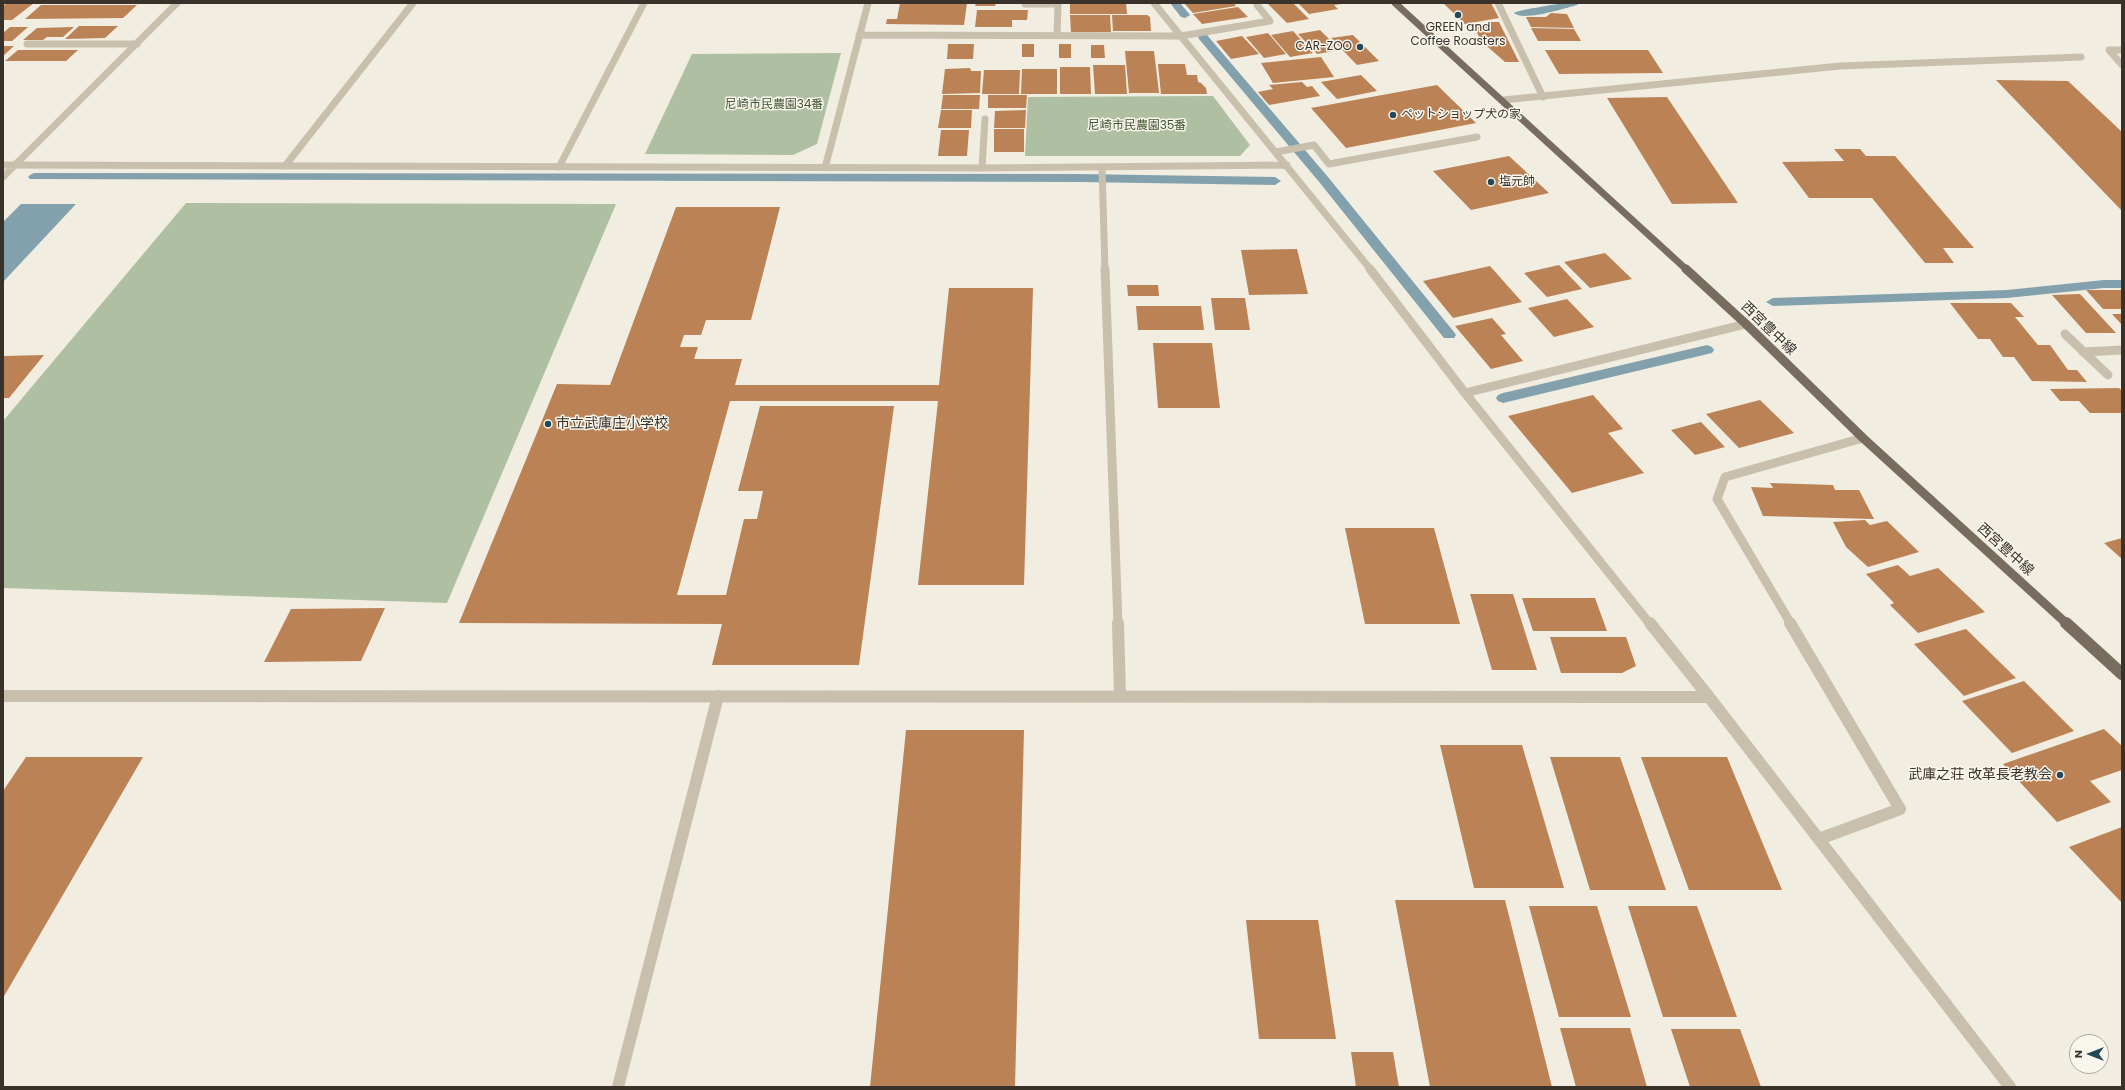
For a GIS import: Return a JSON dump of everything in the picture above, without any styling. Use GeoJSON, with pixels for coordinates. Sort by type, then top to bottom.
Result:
{"type":"FeatureCollection","features":[{"type":"Feature","properties":{"kind":"main road","name":"西宮豊中線"},"geometry":{"type":"LineString","coordinates":[[1395,3],[1503,100],[1746,324],[1863,438],[2122,674]]}},
{"type":"Feature","properties":{"kind":"street"},"geometry":{"type":"LineString","coordinates":[[3,177],[177,3]]}},
{"type":"Feature","properties":{"kind":"street"},"geometry":{"type":"LineString","coordinates":[[285,166],[413,3]]}},
{"type":"Feature","properties":{"kind":"street"},"geometry":{"type":"LineString","coordinates":[[559,167],[644,3]]}},
{"type":"Feature","properties":{"kind":"street"},"geometry":{"type":"LineString","coordinates":[[825,168],[868,3]]}},
{"type":"Feature","properties":{"kind":"street"},"geometry":{"type":"LineString","coordinates":[[1154,3],[1392,296],[1465,393],[1709,697],[2010,1087]]}},
{"type":"Feature","properties":{"kind":"street"},"geometry":{"type":"LineString","coordinates":[[1498,3],[1544,97]]}},
{"type":"Feature","properties":{"kind":"street"},"geometry":{"type":"LineString","coordinates":[[1025,4],[1058,4],[1057,35]]}},
{"type":"Feature","properties":{"kind":"street"},"geometry":{"type":"LineString","coordinates":[[859,35],[1181,36],[1270,21],[1257,5]]}},
{"type":"Feature","properties":{"kind":"street"},"geometry":{"type":"LineString","coordinates":[[27,44],[136,44]]}},
{"type":"Feature","properties":{"kind":"street"},"geometry":{"type":"LineString","coordinates":[[2122,50],[2109,50],[2122,65]]}},
{"type":"Feature","properties":{"kind":"street"},"geometry":{"type":"LineString","coordinates":[[1503,100],[1840,66],[2081,57]]}},
{"type":"Feature","properties":{"kind":"street"},"geometry":{"type":"LineString","coordinates":[[982,168],[984,119]]}},
{"type":"Feature","properties":{"kind":"street"},"geometry":{"type":"LineString","coordinates":[[1276,152],[1314,145],[1329,164],[1477,137]]}},
{"type":"Feature","properties":{"kind":"street"},"geometry":{"type":"LineString","coordinates":[[3,165],[982,168],[1102,175],[1287,165]]}},
{"type":"Feature","properties":{"kind":"street"},"geometry":{"type":"LineString","coordinates":[[1102,175],[1120,696]]}},
{"type":"Feature","properties":{"kind":"street"},"geometry":{"type":"LineString","coordinates":[[1465,393],[1746,324]]}},
{"type":"Feature","properties":{"kind":"street"},"geometry":{"type":"LineString","coordinates":[[2065,334],[2108,375]]}},
{"type":"Feature","properties":{"kind":"street"},"geometry":{"type":"LineString","coordinates":[[2083,352],[2122,350]]}},
{"type":"Feature","properties":{"kind":"street"},"geometry":{"type":"LineString","coordinates":[[1818,839],[1900,809],[1717,499],[1725,477],[1863,438]]}},
{"type":"Feature","properties":{"kind":"street"},"geometry":{"type":"LineString","coordinates":[[3,696],[1709,697]]}},
{"type":"Feature","properties":{"kind":"street"},"geometry":{"type":"LineString","coordinates":[[618,1087],[718,696]]}},
{"type":"Feature","properties":{"kind":"green space","name":"尼崎市民農園34番"},"geometry":{"type":"Polygon","coordinates":[[[841,53],[817,144],[793,155],[645,154],[692,54],[841,53]]]}},
{"type":"Feature","properties":{"kind":"green space","name":"尼崎市民農園35番"},"geometry":{"type":"Polygon","coordinates":[[[1213,96],[1250,145],[1240,156],[1025,156],[1028,97],[1213,96]]]}},
{"type":"Feature","properties":{"kind":"green space"},"geometry":{"type":"Polygon","coordinates":[[[186,203],[616,204],[447,603],[3,588],[3,421],[186,203]]]}},
{"type":"Feature","properties":{"kind":"water"},"geometry":{"type":"Polygon","coordinates":[[[21,204],[76,204],[3,282],[3,222],[21,204]]]}},
{"type":"Feature","properties":{"kind":"building"},"geometry":{"type":"Polygon","coordinates":[[[7,3],[34,3],[12,20],[3,20],[3,6],[7,3]]]}},
{"type":"Feature","properties":{"kind":"building"},"geometry":{"type":"Polygon","coordinates":[[[900,3],[967,3],[964,25],[886,24],[887,19],[897,19],[900,3]]]}},
{"type":"Feature","properties":{"kind":"building"},"geometry":{"type":"Polygon","coordinates":[[[976,3],[996,3],[995,6],[975,6],[976,3]]]}},
{"type":"Feature","properties":{"kind":"building"},"geometry":{"type":"Polygon","coordinates":[[[1070,3],[1126,3],[1127,14],[1070,14],[1070,3]]]}},
{"type":"Feature","properties":{"kind":"building"},"geometry":{"type":"Polygon","coordinates":[[[1184,3],[1234,3],[1236,6],[1193,13],[1184,3]]]}},
{"type":"Feature","properties":{"kind":"building"},"geometry":{"type":"Polygon","coordinates":[[[1293,3],[1309,19],[1287,23],[1268,4],[1293,3]]]}},
{"type":"Feature","properties":{"kind":"building"},"geometry":{"type":"Polygon","coordinates":[[[1298,3],[1342,4],[1334,5],[1338,9],[1309,14],[1298,3]]]}},
{"type":"Feature","properties":{"kind":"building"},"geometry":{"type":"Polygon","coordinates":[[[1491,3],[1499,18],[1465,24],[1444,4],[1491,3]]]}},
{"type":"Feature","properties":{"kind":"building"},"geometry":{"type":"Polygon","coordinates":[[[41,5],[137,5],[123,18],[25,19],[41,5]]]}},
{"type":"Feature","properties":{"kind":"building"},"geometry":{"type":"Polygon","coordinates":[[[1238,7],[1248,17],[1202,24],[1193,14],[1238,7]]]}},
{"type":"Feature","properties":{"kind":"building"},"geometry":{"type":"Polygon","coordinates":[[[977,10],[1028,10],[1027,20],[1012,20],[1012,27],[975,27],[977,10]]]}},
{"type":"Feature","properties":{"kind":"building"},"geometry":{"type":"Polygon","coordinates":[[[1551,13],[1567,14],[1574,28],[1531,27],[1526,17],[1546,17],[1551,13]]]}},
{"type":"Feature","properties":{"kind":"building"},"geometry":{"type":"Polygon","coordinates":[[[1070,15],[1110,15],[1111,32],[1071,32],[1070,15]]]}},
{"type":"Feature","properties":{"kind":"building"},"geometry":{"type":"Polygon","coordinates":[[[1112,15],[1147,15],[1150,17],[1151,31],[1113,31],[1112,15]]]}},
{"type":"Feature","properties":{"kind":"building"},"geometry":{"type":"Polygon","coordinates":[[[1488,22],[1499,22],[1519,62],[1505,62],[1481,41],[1473,24],[1489,24],[1488,22]]]}},
{"type":"Feature","properties":{"kind":"building"},"geometry":{"type":"Polygon","coordinates":[[[79,26],[118,26],[105,38],[65,39],[79,26]]]}},
{"type":"Feature","properties":{"kind":"building"},"geometry":{"type":"Polygon","coordinates":[[[10,27],[28,27],[12,41],[3,41],[3,33],[10,27]]]}},
{"type":"Feature","properties":{"kind":"building"},"geometry":{"type":"Polygon","coordinates":[[[74,27],[63,37],[47,37],[43,40],[23,40],[37,28],[74,27]]]}},
{"type":"Feature","properties":{"kind":"building"},"geometry":{"type":"Polygon","coordinates":[[[1531,28],[1574,29],[1581,41],[1538,41],[1531,28]]]}},
{"type":"Feature","properties":{"kind":"building"},"geometry":{"type":"Polygon","coordinates":[[[1320,30],[1340,50],[1317,54],[1298,34],[1320,30]]]}},
{"type":"Feature","properties":{"kind":"building"},"geometry":{"type":"Polygon","coordinates":[[[1293,31],[1313,53],[1290,57],[1271,35],[1293,31]]]}},
{"type":"Feature","properties":{"kind":"building"},"geometry":{"type":"Polygon","coordinates":[[[1268,33],[1286,54],[1264,58],[1246,37],[1268,33]]]}},
{"type":"Feature","properties":{"kind":"building"},"geometry":{"type":"Polygon","coordinates":[[[1353,35],[1379,61],[1357,65],[1331,38],[1353,35]]]}},
{"type":"Feature","properties":{"kind":"building"},"geometry":{"type":"Polygon","coordinates":[[[1242,36],[1259,54],[1231,59],[1216,41],[1242,36]]]}},
{"type":"Feature","properties":{"kind":"building"},"geometry":{"type":"Polygon","coordinates":[[[948,44],[974,44],[973,59],[947,59],[948,44]]]}},
{"type":"Feature","properties":{"kind":"building"},"geometry":{"type":"Polygon","coordinates":[[[1022,44],[1034,44],[1034,57],[1022,57],[1022,44]]]}},
{"type":"Feature","properties":{"kind":"building"},"geometry":{"type":"Polygon","coordinates":[[[1059,44],[1071,44],[1071,58],[1059,58],[1059,44]]]}},
{"type":"Feature","properties":{"kind":"building"},"geometry":{"type":"Polygon","coordinates":[[[1091,45],[1104,45],[1105,58],[1091,58],[1091,45]]]}},
{"type":"Feature","properties":{"kind":"building"},"geometry":{"type":"Polygon","coordinates":[[[3,46],[14,46],[3,56],[3,46]]]}},
{"type":"Feature","properties":{"kind":"building"},"geometry":{"type":"Polygon","coordinates":[[[18,50],[78,50],[66,61],[5,61],[18,50]]]}},
{"type":"Feature","properties":{"kind":"building"},"geometry":{"type":"Polygon","coordinates":[[[1545,50],[1648,50],[1663,73],[1559,74],[1545,50]]]}},
{"type":"Feature","properties":{"kind":"building"},"geometry":{"type":"Polygon","coordinates":[[[1125,51],[1154,51],[1159,93],[1129,93],[1125,51]]]}},
{"type":"Feature","properties":{"kind":"building"},"geometry":{"type":"Polygon","coordinates":[[[1321,57],[1334,77],[1273,83],[1261,63],[1321,57]]]}},
{"type":"Feature","properties":{"kind":"building"},"geometry":{"type":"Polygon","coordinates":[[[1158,64],[1185,64],[1187,75],[1197,75],[1198,82],[1206,88],[1207,94],[1161,94],[1158,64]]]}},
{"type":"Feature","properties":{"kind":"building"},"geometry":{"type":"Polygon","coordinates":[[[1093,65],[1125,65],[1127,94],[1095,94],[1093,65]]]}},
{"type":"Feature","properties":{"kind":"building"},"geometry":{"type":"Polygon","coordinates":[[[1060,67],[1090,67],[1091,94],[1060,94],[1060,67]]]}},
{"type":"Feature","properties":{"kind":"building"},"geometry":{"type":"Polygon","coordinates":[[[970,68],[971,71],[981,71],[980,93],[942,94],[945,69],[970,68]]]}},
{"type":"Feature","properties":{"kind":"building"},"geometry":{"type":"Polygon","coordinates":[[[1022,69],[1057,69],[1057,94],[1021,94],[1022,69]]]}},
{"type":"Feature","properties":{"kind":"building"},"geometry":{"type":"Polygon","coordinates":[[[984,70],[1020,70],[1019,94],[982,94],[984,70]]]}},
{"type":"Feature","properties":{"kind":"building"},"geometry":{"type":"Polygon","coordinates":[[[1361,75],[1377,91],[1337,99],[1321,82],[1361,75]]]}},
{"type":"Feature","properties":{"kind":"building"},"geometry":{"type":"Polygon","coordinates":[[[1996,80],[2068,81],[2122,132],[2122,211],[1996,80]]]}},
{"type":"Feature","properties":{"kind":"building"},"geometry":{"type":"Polygon","coordinates":[[[1302,82],[1307,87],[1312,86],[1320,96],[1269,105],[1258,92],[1273,89],[1269,85],[1302,82]]]}},
{"type":"Feature","properties":{"kind":"building","name":"ペットショップ犬の家"},"geometry":{"type":"Polygon","coordinates":[[[1437,85],[1476,123],[1346,148],[1311,108],[1437,85]]]}},
{"type":"Feature","properties":{"kind":"building"},"geometry":{"type":"Polygon","coordinates":[[[943,95],[980,95],[979,109],[941,109],[943,95]]]}},
{"type":"Feature","properties":{"kind":"building"},"geometry":{"type":"Polygon","coordinates":[[[988,95],[1027,95],[1026,108],[988,108],[988,95]]]}},
{"type":"Feature","properties":{"kind":"building"},"geometry":{"type":"Polygon","coordinates":[[[1667,97],[1738,203],[1672,204],[1607,98],[1667,97]]]}},
{"type":"Feature","properties":{"kind":"building"},"geometry":{"type":"Polygon","coordinates":[[[941,110],[972,110],[971,128],[938,128],[941,110]]]}},
{"type":"Feature","properties":{"kind":"building"},"geometry":{"type":"Polygon","coordinates":[[[1026,110],[1025,128],[994,128],[995,111],[1026,110]]]}},
{"type":"Feature","properties":{"kind":"building"},"geometry":{"type":"Polygon","coordinates":[[[994,129],[1024,129],[1024,152],[994,152],[994,129]]]}},
{"type":"Feature","properties":{"kind":"building"},"geometry":{"type":"Polygon","coordinates":[[[941,130],[969,130],[967,156],[938,156],[941,130]]]}},
{"type":"Feature","properties":{"kind":"building"},"geometry":{"type":"Polygon","coordinates":[[[1834,149],[1860,149],[1866,156],[1895,156],[1974,248],[1943,248],[1954,263],[1925,263],[1872,198],[1809,198],[1782,162],[1844,161],[1834,149]]]}},
{"type":"Feature","properties":{"kind":"building","name":"塩元帥"},"geometry":{"type":"Polygon","coordinates":[[[1509,156],[1549,193],[1471,210],[1433,171],[1509,156]]]}},
{"type":"Feature","properties":{"kind":"building"},"geometry":{"type":"Polygon","coordinates":[[[676,207],[780,207],[751,320],[706,320],[701,335],[684,335],[680,347],[698,347],[694,359],[742,359],[735,385],[939,385],[949,288],[1033,288],[1024,585],[918,585],[938,401],[730,401],[677,595],[726,595],[744,519],[757,519],[763,491],[738,491],[760,406],[894,406],[859,665],[712,665],[722,624],[459,623],[557,384],[610,385],[676,207]]]}},
{"type":"Feature","properties":{"kind":"building"},"geometry":{"type":"Polygon","coordinates":[[[1297,249],[1308,294],[1249,295],[1241,250],[1297,249]]]}},
{"type":"Feature","properties":{"kind":"building"},"geometry":{"type":"Polygon","coordinates":[[[1605,253],[1632,279],[1590,288],[1564,262],[1605,253]]]}},
{"type":"Feature","properties":{"kind":"building"},"geometry":{"type":"Polygon","coordinates":[[[1559,265],[1582,289],[1547,297],[1524,273],[1559,265]]]}},
{"type":"Feature","properties":{"kind":"building"},"geometry":{"type":"Polygon","coordinates":[[[1490,266],[1522,302],[1453,318],[1423,281],[1490,266]]]}},
{"type":"Feature","properties":{"kind":"building"},"geometry":{"type":"Polygon","coordinates":[[[1127,285],[1158,285],[1159,296],[1128,296],[1127,285]]]}},
{"type":"Feature","properties":{"kind":"building"},"geometry":{"type":"Polygon","coordinates":[[[2086,290],[2122,290],[2122,309],[2103,309],[2086,290]]]}},
{"type":"Feature","properties":{"kind":"building"},"geometry":{"type":"Polygon","coordinates":[[[2080,294],[2116,333],[2086,333],[2052,295],[2080,294]]]}},
{"type":"Feature","properties":{"kind":"building"},"geometry":{"type":"Polygon","coordinates":[[[1211,298],[1245,298],[1250,330],[1215,330],[1211,298]]]}},
{"type":"Feature","properties":{"kind":"building"},"geometry":{"type":"Polygon","coordinates":[[[1567,299],[1594,327],[1554,337],[1528,308],[1567,299]]]}},
{"type":"Feature","properties":{"kind":"building"},"geometry":{"type":"Polygon","coordinates":[[[1950,303],[2011,303],[2024,317],[2015,317],[2038,345],[2050,345],[2068,370],[2077,370],[2087,382],[2032,381],[2014,357],[2003,357],[1990,339],[1978,339],[1950,303]]]}},
{"type":"Feature","properties":{"kind":"building"},"geometry":{"type":"Polygon","coordinates":[[[1136,306],[1201,306],[1204,330],[1138,330],[1136,306]]]}},
{"type":"Feature","properties":{"kind":"building"},"geometry":{"type":"Polygon","coordinates":[[[2112,314],[2122,314],[2122,325],[2112,314]]]}},
{"type":"Feature","properties":{"kind":"building"},"geometry":{"type":"Polygon","coordinates":[[[1492,318],[1506,334],[1501,335],[1523,361],[1491,369],[1455,326],[1492,318]]]}},
{"type":"Feature","properties":{"kind":"building"},"geometry":{"type":"Polygon","coordinates":[[[1153,343],[1212,343],[1220,408],[1158,408],[1153,343]]]}},
{"type":"Feature","properties":{"kind":"building"},"geometry":{"type":"Polygon","coordinates":[[[44,355],[9,398],[3,398],[3,356],[44,355]]]}},
{"type":"Feature","properties":{"kind":"building"},"geometry":{"type":"Polygon","coordinates":[[[2119,388],[2122,391],[2122,413],[2090,413],[2079,401],[2060,401],[2050,389],[2119,388]]]}},
{"type":"Feature","properties":{"kind":"building"},"geometry":{"type":"Polygon","coordinates":[[[1593,395],[1623,429],[1608,433],[1644,473],[1572,493],[1508,416],[1593,395]]]}},
{"type":"Feature","properties":{"kind":"building"},"geometry":{"type":"Polygon","coordinates":[[[1760,400],[1794,433],[1739,448],[1706,414],[1760,400]]]}},
{"type":"Feature","properties":{"kind":"building"},"geometry":{"type":"Polygon","coordinates":[[[1701,422],[1725,447],[1695,455],[1671,430],[1701,422]]]}},
{"type":"Feature","properties":{"kind":"building"},"geometry":{"type":"Polygon","coordinates":[[[1770,483],[1833,485],[1835,490],[1859,490],[1874,519],[1763,516],[1751,487],[1773,488],[1770,483]]]}},
{"type":"Feature","properties":{"kind":"building"},"geometry":{"type":"Polygon","coordinates":[[[1865,520],[1870,525],[1887,521],[1919,552],[1868,567],[1846,547],[1833,522],[1865,520]]]}},
{"type":"Feature","properties":{"kind":"building"},"geometry":{"type":"Polygon","coordinates":[[[1345,528],[1434,528],[1460,624],[1365,624],[1345,528]]]}},
{"type":"Feature","properties":{"kind":"building"},"geometry":{"type":"Polygon","coordinates":[[[2122,538],[2122,559],[2104,543],[2122,538]]]}},
{"type":"Feature","properties":{"kind":"building"},"geometry":{"type":"Polygon","coordinates":[[[1898,565],[1910,576],[1938,568],[1985,612],[1918,633],[1890,605],[1894,603],[1866,574],[1898,565]]]}},
{"type":"Feature","properties":{"kind":"building"},"geometry":{"type":"Polygon","coordinates":[[[1470,594],[1513,594],[1537,670],[1492,670],[1470,594]]]}},
{"type":"Feature","properties":{"kind":"building"},"geometry":{"type":"Polygon","coordinates":[[[1522,598],[1595,598],[1607,631],[1533,631],[1522,598]]]}},
{"type":"Feature","properties":{"kind":"building"},"geometry":{"type":"Polygon","coordinates":[[[385,608],[361,661],[264,662],[291,609],[385,608]]]}},
{"type":"Feature","properties":{"kind":"building"},"geometry":{"type":"Polygon","coordinates":[[[1966,629],[2016,678],[1964,696],[1914,644],[1966,629]]]}},
{"type":"Feature","properties":{"kind":"building"},"geometry":{"type":"Polygon","coordinates":[[[1550,637],[1626,637],[1636,666],[1622,673],[1561,673],[1550,637]]]}},
{"type":"Feature","properties":{"kind":"building"},"geometry":{"type":"Polygon","coordinates":[[[2024,681],[2074,731],[2012,753],[1962,701],[2024,681]]]}},
{"type":"Feature","properties":{"kind":"building","name":"武庫之荘 改革長老教会"},"geometry":{"type":"Polygon","coordinates":[[[2104,729],[2122,746],[2122,770],[2090,781],[2111,802],[2057,822],[2003,764],[2104,729]]]}},
{"type":"Feature","properties":{"kind":"building"},"geometry":{"type":"Polygon","coordinates":[[[906,730],[1024,730],[1015,1087],[870,1087],[906,730]]]}},
{"type":"Feature","properties":{"kind":"building"},"geometry":{"type":"Polygon","coordinates":[[[1440,745],[1522,745],[1564,888],[1474,888],[1440,745]]]}},
{"type":"Feature","properties":{"kind":"building"},"geometry":{"type":"Polygon","coordinates":[[[26,757],[143,757],[3,998],[3,791],[26,757]]]}},
{"type":"Feature","properties":{"kind":"building"},"geometry":{"type":"Polygon","coordinates":[[[1550,757],[1620,757],[1666,890],[1590,890],[1550,757]]]}},
{"type":"Feature","properties":{"kind":"building"},"geometry":{"type":"Polygon","coordinates":[[[1641,757],[1727,757],[1782,890],[1689,890],[1641,757]]]}},
{"type":"Feature","properties":{"kind":"building"},"geometry":{"type":"Polygon","coordinates":[[[2122,827],[2122,903],[2069,847],[2122,827]]]}},
{"type":"Feature","properties":{"kind":"building"},"geometry":{"type":"Polygon","coordinates":[[[1395,900],[1505,900],[1552,1087],[1430,1087],[1395,900]]]}},
{"type":"Feature","properties":{"kind":"building"},"geometry":{"type":"Polygon","coordinates":[[[1529,906],[1597,906],[1631,1017],[1559,1017],[1529,906]]]}},
{"type":"Feature","properties":{"kind":"building"},"geometry":{"type":"Polygon","coordinates":[[[1628,906],[1697,906],[1737,1017],[1663,1017],[1628,906]]]}},
{"type":"Feature","properties":{"kind":"building"},"geometry":{"type":"Polygon","coordinates":[[[1246,920],[1318,920],[1336,1039],[1259,1039],[1246,920]]]}},
{"type":"Feature","properties":{"kind":"building"},"geometry":{"type":"Polygon","coordinates":[[[1560,1028],[1630,1028],[1647,1087],[1576,1087],[1560,1028]]]}},
{"type":"Feature","properties":{"kind":"building"},"geometry":{"type":"Polygon","coordinates":[[[1671,1029],[1740,1029],[1761,1087],[1690,1087],[1671,1029]]]}},
{"type":"Feature","properties":{"kind":"building"},"geometry":{"type":"Polygon","coordinates":[[[1351,1052],[1393,1052],[1399,1087],[1356,1087],[1351,1052]]]}},
{"type":"Feature","properties":{"kind":"waterway"},"geometry":{"type":"LineString","coordinates":[[1175,3],[1185,15]]}},
{"type":"Feature","properties":{"kind":"waterway"},"geometry":{"type":"LineString","coordinates":[[1519,13],[1542,11],[1574,3]]}},
{"type":"Feature","properties":{"kind":"waterway"},"geometry":{"type":"LineString","coordinates":[[1203,37],[1324,180],[1449,335]]}},
{"type":"Feature","properties":{"kind":"waterway"},"geometry":{"type":"LineString","coordinates":[[34,177],[1079,178],[1275,181]]}},
{"type":"Feature","properties":{"kind":"waterway"},"geometry":{"type":"LineString","coordinates":[[1773,302],[2007,294],[2104,284],[2122,284]]}},
{"type":"Feature","properties":{"kind":"waterway"},"geometry":{"type":"LineString","coordinates":[[1503,398],[1707,350]]}},
{"type":"Feature","properties":{"kind":"place","name":"GREEN and Coffee Roasters"},"geometry":{"type":"Point","coordinates":[1458,15]}},
{"type":"Feature","properties":{"kind":"place","name":"CAR-ZOO"},"geometry":{"type":"Point","coordinates":[1360,47]}},
{"type":"Feature","properties":{"kind":"place","name":"ペットショップ犬の家"},"geometry":{"type":"Point","coordinates":[1393,115]}},
{"type":"Feature","properties":{"kind":"place","name":"塩元帥"},"geometry":{"type":"Point","coordinates":[1491,182]}},
{"type":"Feature","properties":{"kind":"place","name":"市立武庫庄小学校"},"geometry":{"type":"Point","coordinates":[548,424]}},
{"type":"Feature","properties":{"kind":"place","name":"武庫之荘 改革長老教会"},"geometry":{"type":"Point","coordinates":[2060,775]}}]}
